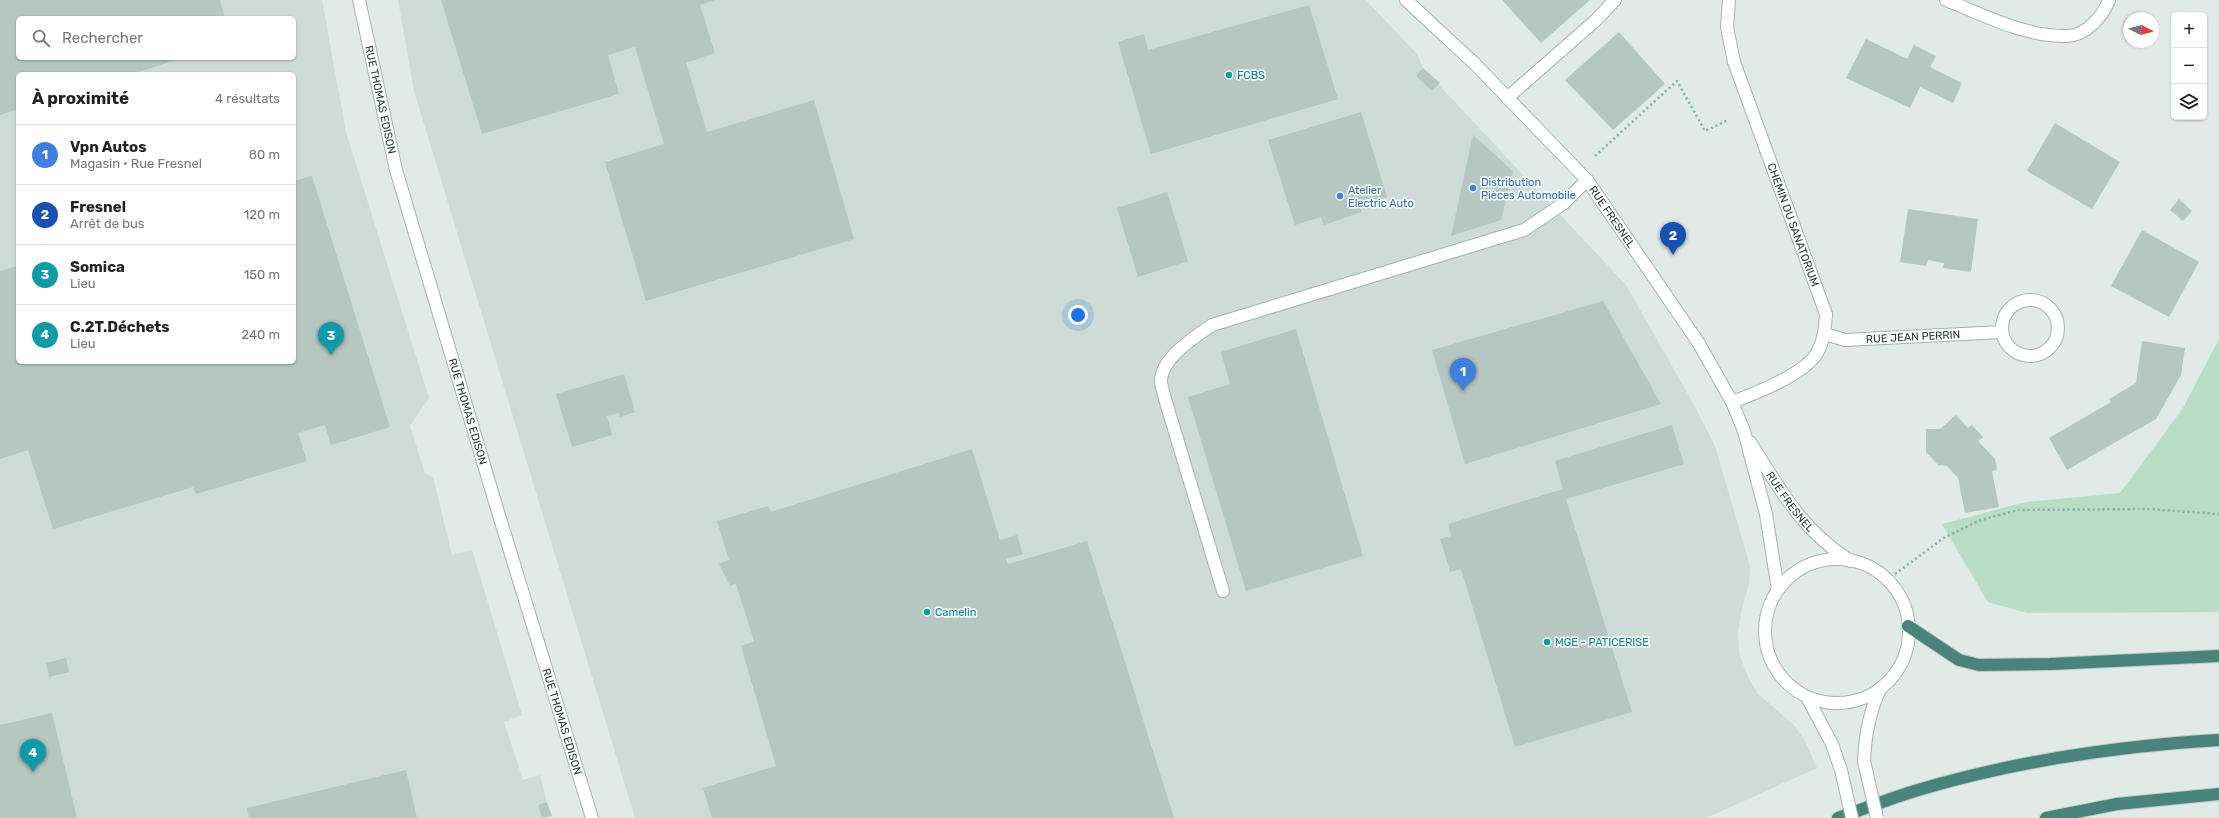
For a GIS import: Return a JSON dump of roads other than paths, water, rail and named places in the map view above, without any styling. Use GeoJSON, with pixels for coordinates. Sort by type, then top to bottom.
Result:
{"type":"FeatureCollection","features":[{"type":"Feature","properties":{"kind":"highway"},"geometry":{"type":"LineString","coordinates":[[1908,626],[1955,658],[1965,663],[1979,665],[2044,665],[2219,656]]}},
{"type":"Feature","properties":{"kind":"highway"},"geometry":{"type":"LineString","coordinates":[[1838,818],[1918,790],[2015,766],[2084,753],[2156,744],[2219,740]]}},
{"type":"Feature","properties":{"kind":"highway"},"geometry":{"type":"LineString","coordinates":[[2046,818],[2117,804],[2219,794]]}},
{"type":"Feature","properties":{"kind":"street","name":"RUE THOMAS EDISON"},"geometry":{"type":"LineString","coordinates":[[359,0],[396,170],[498,512],[592,818]]}},
{"type":"Feature","properties":{"kind":"street","name":"RUE FRESNEL"},"geometry":{"type":"LineString","coordinates":[[1406,0],[1475,64],[1506,98],[1587,180],[1694,336],[1732,402],[1744,431],[1766,514],[1778,590]]}},
{"type":"Feature","properties":{"kind":"street"},"geometry":{"type":"LineString","coordinates":[[1506,98],[1595,21],[1615,0]]}},
{"type":"Feature","properties":{"kind":"street","name":"CHEMIN DU SANATORIUM"},"geometry":{"type":"LineString","coordinates":[[1729,0],[1727,27],[1734,62],[1826,314],[1824,334],[1817,354],[1806,365],[1764,390],[1732,402]]}},
{"type":"Feature","properties":{"kind":"street"},"geometry":{"type":"LineString","coordinates":[[1946,0],[2009,25],[2039,33],[2068,36],[2090,27],[2105,11],[2109,0]]}},
{"type":"Feature","properties":{"kind":"street"},"geometry":{"type":"LineString","coordinates":[[1223,591],[1165,399],[1161,379],[1169,360],[1182,346],[1212,325],[1524,230],[1564,203],[1587,180]]}},
{"type":"Feature","properties":{"kind":"street"},"geometry":{"type":"LineString","coordinates":[[2028,299],[2046,304],[2057,319],[2056,338],[2045,352],[2036,355],[2027,356],[2010,348],[2002,332],[2002,322],[2011,306],[2028,299]]}},
{"type":"Feature","properties":{"kind":"street","name":"RUE JEAN PERRIN"},"geometry":{"type":"LineString","coordinates":[[1824,334],[1846,340],[2002,332]]}},
{"type":"Feature","properties":{"kind":"street","name":"RUE FRESNEL"},"geometry":{"type":"LineString","coordinates":[[1744,431],[1798,516],[1828,546],[1850,561]]}},
{"type":"Feature","properties":{"kind":"street"},"geometry":{"type":"LineString","coordinates":[[1823,561],[1850,561],[1873,570],[1887,580],[1899,597],[1908,626],[1904,656],[1894,674],[1880,689],[1871,695],[1850,702],[1828,703],[1807,697],[1784,680],[1773,664],[1766,646],[1767,617],[1778,590],[1798,571],[1823,561]]}},
{"type":"Feature","properties":{"kind":"street"},"geometry":{"type":"LineString","coordinates":[[1877,818],[1864,761],[1865,737],[1871,709],[1880,689]]}},
{"type":"Feature","properties":{"kind":"street"},"geometry":{"type":"LineString","coordinates":[[1807,697],[1832,744],[1841,770],[1852,818]]}},
{"type":"Feature","properties":{"kind":"place","name":"FCBS"},"geometry":{"type":"Point","coordinates":[1229,75]}},
{"type":"Feature","properties":{"kind":"place","name":"Distribution Pièces Automobile"},"geometry":{"type":"Point","coordinates":[1473,188]}},
{"type":"Feature","properties":{"kind":"place","name":"Atelier Electric Auto"},"geometry":{"type":"Point","coordinates":[1340,196]}},
{"type":"Feature","properties":{"kind":"place","name":"Fresnel"},"geometry":{"type":"Point","coordinates":[1673,255]}},
{"type":"Feature","properties":{"kind":"place","name":"Somica"},"geometry":{"type":"Point","coordinates":[331,355]}},
{"type":"Feature","properties":{"kind":"place","name":"Vpn Autos"},"geometry":{"type":"Point","coordinates":[1463,391]}},
{"type":"Feature","properties":{"kind":"place","name":"Camelin"},"geometry":{"type":"Point","coordinates":[927,612]}},
{"type":"Feature","properties":{"kind":"place","name":"MGE - PATICERISE"},"geometry":{"type":"Point","coordinates":[1547,642]}},
{"type":"Feature","properties":{"kind":"place","name":"C.2T.Déchets"},"geometry":{"type":"Point","coordinates":[33,772]}}]}
